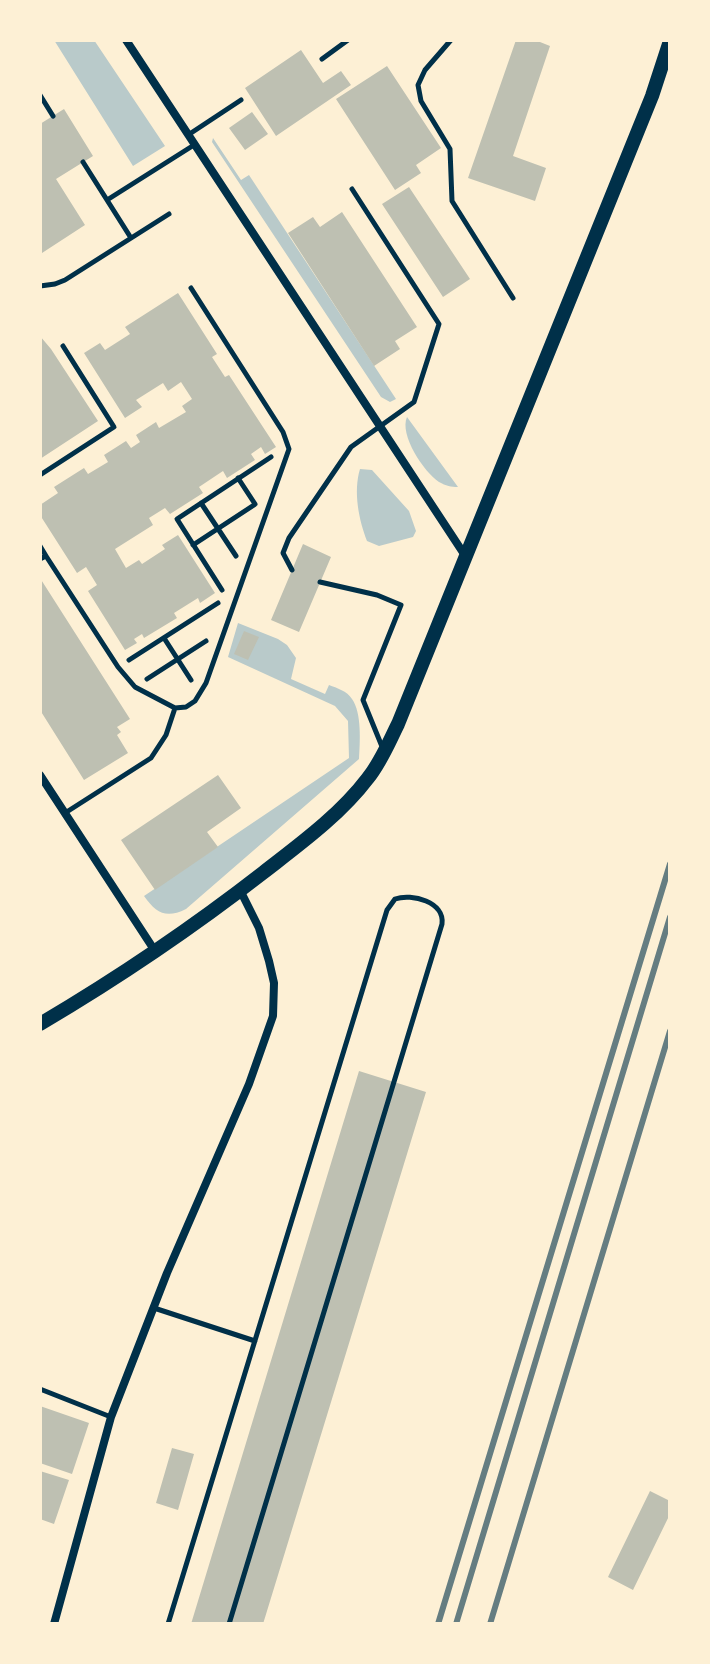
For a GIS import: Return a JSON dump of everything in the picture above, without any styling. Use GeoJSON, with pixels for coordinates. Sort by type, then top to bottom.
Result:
{"type":"FeatureCollection","features":[{"type":"Feature","properties":{"kind":"street"},"geometry":{"type":"LineString","coordinates":[[126,40],[466,557]]}},
{"type":"Feature","properties":{"kind":"street"},"geometry":{"type":"LineString","coordinates":[[40,1024],[156,952],[240,890],[298,846],[349,800],[370,775],[398,724],[652,96],[670,41]]}},
{"type":"Feature","properties":{"kind":"street"},"geometry":{"type":"LineString","coordinates":[[40,775],[156,952]]}},
{"type":"Feature","properties":{"kind":"street"},"geometry":{"type":"LineString","coordinates":[[54,1624],[111,1417],[153,1308],[249,1084],[273,1016],[274,983],[269,961],[259,928],[240,890]]}},
{"type":"Feature","properties":{"kind":"lane"},"geometry":{"type":"LineString","coordinates":[[322,59],[348,40]]}},
{"type":"Feature","properties":{"kind":"lane"},"geometry":{"type":"LineString","coordinates":[[451,40],[425,70],[418,85],[421,101],[450,149],[452,201],[513,298]]}},
{"type":"Feature","properties":{"kind":"lane"},"geometry":{"type":"LineString","coordinates":[[40,95],[53,116]]}},
{"type":"Feature","properties":{"kind":"lane"},"geometry":{"type":"LineString","coordinates":[[188,135],[241,100]]}},
{"type":"Feature","properties":{"kind":"lane"},"geometry":{"type":"LineString","coordinates":[[107,200],[195,145]]}},
{"type":"Feature","properties":{"kind":"lane"},"geometry":{"type":"LineString","coordinates":[[83,162],[131,238]]}},
{"type":"Feature","properties":{"kind":"lane"},"geometry":{"type":"LineString","coordinates":[[292,570],[283,553],[289,538],[351,447],[414,402],[439,324],[352,189]]}},
{"type":"Feature","properties":{"kind":"lane"},"geometry":{"type":"LineString","coordinates":[[40,286],[65,280],[169,214]]}},
{"type":"Feature","properties":{"kind":"lane"},"geometry":{"type":"LineString","coordinates":[[40,546],[43,558],[135,687],[175,708],[186,707],[201,694],[288,457],[289,446],[191,288]]}},
{"type":"Feature","properties":{"kind":"lane"},"geometry":{"type":"LineString","coordinates":[[40,475],[114,427],[63,346]]}},
{"type":"Feature","properties":{"kind":"lane"},"geometry":{"type":"LineString","coordinates":[[320,582],[377,595],[401,605],[363,700],[384,751]]}},
{"type":"Feature","properties":{"kind":"lane"},"geometry":{"type":"LineString","coordinates":[[65,813],[151,758],[166,735],[175,708]]}},
{"type":"Feature","properties":{"kind":"lane"},"geometry":{"type":"LineString","coordinates":[[168,1624],[387,910],[395,899],[405,896],[437,906],[442,913],[442,924],[229,1624]]}},
{"type":"Feature","properties":{"kind":"lane"},"geometry":{"type":"LineString","coordinates":[[153,1308],[255,1341]]}},
{"type":"Feature","properties":{"kind":"lane"},"geometry":{"type":"LineString","coordinates":[[40,1389],[111,1417]]}},
{"type":"Feature","properties":{"kind":"path"},"geometry":{"type":"LineString","coordinates":[[118,667],[219,602],[223,591],[177,519],[289,446]]}},
{"type":"Feature","properties":{"kind":"path"},"geometry":{"type":"LineString","coordinates":[[238,478],[265,519]]}},
{"type":"Feature","properties":{"kind":"path"},"geometry":{"type":"LineString","coordinates":[[201,503],[246,570]]}},
{"type":"Feature","properties":{"kind":"path"},"geometry":{"type":"LineString","coordinates":[[193,545],[255,504]]}},
{"type":"Feature","properties":{"kind":"path"},"geometry":{"type":"LineString","coordinates":[[135,687],[224,630]]}},
{"type":"Feature","properties":{"kind":"path"},"geometry":{"type":"LineString","coordinates":[[164,638],[201,694]]}},
{"type":"Feature","properties":{"kind":"shaded area"},"geometry":{"type":"Polygon","coordinates":[[[54,40],[94,40],[165,146],[133,166],[54,40]]]}},
{"type":"Feature","properties":{"kind":"shaded area"},"geometry":{"type":"Polygon","coordinates":[[[213,138],[241,180],[249,175],[396,399],[390,402],[381,397],[212,142],[213,138]]]}},
{"type":"Feature","properties":{"kind":"shaded area"},"geometry":{"type":"Polygon","coordinates":[[[407,417],[458,487],[439,482],[420,462],[407,433],[407,417]]]}},
{"type":"Feature","properties":{"kind":"shaded area"},"geometry":{"type":"Polygon","coordinates":[[[360,469],[372,470],[409,511],[416,531],[413,537],[379,546],[367,541],[358,506],[360,469]]]}},
{"type":"Feature","properties":{"kind":"shaded area"},"geometry":{"type":"Polygon","coordinates":[[[238,623],[287,645],[296,658],[291,679],[325,694],[329,685],[350,696],[359,720],[359,759],[186,909],[173,914],[162,913],[144,896],[349,758],[348,721],[335,706],[228,657],[238,623]]]}},
{"type":"Feature","properties":{"kind":"building"},"geometry":{"type":"Polygon","coordinates":[[[516,40],[535,40],[550,46],[513,156],[546,168],[535,201],[468,178],[516,40]]]}},
{"type":"Feature","properties":{"kind":"building"},"geometry":{"type":"Polygon","coordinates":[[[301,50],[323,83],[341,71],[351,85],[276,136],[245,88],[301,50]]]}},
{"type":"Feature","properties":{"kind":"building"},"geometry":{"type":"Polygon","coordinates":[[[387,66],[441,148],[416,165],[421,173],[395,190],[336,99],[387,66]]]}},
{"type":"Feature","properties":{"kind":"building"},"geometry":{"type":"Polygon","coordinates":[[[64,109],[93,156],[56,179],[85,225],[42,253],[40,124],[64,109]]]}},
{"type":"Feature","properties":{"kind":"building"},"geometry":{"type":"Polygon","coordinates":[[[252,112],[268,134],[245,150],[229,128],[252,112]]]}},
{"type":"Feature","properties":{"kind":"building"},"geometry":{"type":"Polygon","coordinates":[[[409,187],[470,279],[443,297],[382,204],[409,187]]]}},
{"type":"Feature","properties":{"kind":"building"},"geometry":{"type":"Polygon","coordinates":[[[342,212],[417,327],[395,341],[400,349],[374,366],[288,233],[313,217],[320,227],[342,212]]]}},
{"type":"Feature","properties":{"kind":"building"},"geometry":{"type":"Polygon","coordinates":[[[178,293],[217,354],[212,357],[225,377],[229,375],[276,447],[265,454],[261,447],[251,454],[255,460],[227,478],[223,471],[199,487],[203,493],[170,514],[165,508],[149,518],[153,525],[115,549],[126,568],[139,560],[142,564],[165,549],[162,545],[178,535],[215,593],[200,603],[198,598],[174,613],[177,618],[144,638],[142,634],[134,639],[137,643],[125,650],[88,591],[97,585],[86,567],[77,573],[40,515],[40,505],[58,493],[54,487],[84,468],[88,474],[108,462],[104,455],[126,441],[131,448],[140,442],[136,435],[156,422],[159,428],[186,412],[182,406],[192,399],[181,382],[168,391],[163,383],[136,400],[142,407],[125,418],[84,353],[100,343],[105,350],[130,334],[125,327],[178,293]]]}},
{"type":"Feature","properties":{"kind":"building"},"geometry":{"type":"Polygon","coordinates":[[[40,336],[98,421],[40,459],[40,336]]]}},
{"type":"Feature","properties":{"kind":"building"},"geometry":{"type":"Polygon","coordinates":[[[303,544],[331,557],[299,632],[271,620],[303,544]]]}},
{"type":"Feature","properties":{"kind":"building"},"geometry":{"type":"Polygon","coordinates":[[[40,578],[130,719],[117,727],[121,732],[117,735],[128,753],[84,780],[40,710],[40,578]]]}},
{"type":"Feature","properties":{"kind":"building"},"geometry":{"type":"Polygon","coordinates":[[[244,631],[259,637],[248,660],[234,654],[244,631]]]}},
{"type":"Feature","properties":{"kind":"building"},"geometry":{"type":"Polygon","coordinates":[[[218,775],[241,808],[207,832],[218,847],[155,890],[121,840],[218,775]]]}},
{"type":"Feature","properties":{"kind":"building"},"geometry":{"type":"Polygon","coordinates":[[[359,1071],[426,1092],[263,1624],[191,1624],[359,1071]]]}},
{"type":"Feature","properties":{"kind":"building"},"geometry":{"type":"Polygon","coordinates":[[[40,1406],[89,1423],[72,1474],[40,1463],[40,1406]]]}},
{"type":"Feature","properties":{"kind":"building"},"geometry":{"type":"Polygon","coordinates":[[[172,1448],[194,1454],[178,1510],[156,1503],[172,1448]]]}},
{"type":"Feature","properties":{"kind":"building"},"geometry":{"type":"Polygon","coordinates":[[[40,1471],[69,1480],[54,1524],[40,1519],[40,1471]]]}},
{"type":"Feature","properties":{"kind":"building"},"geometry":{"type":"Polygon","coordinates":[[[650,1491],[670,1501],[670,1514],[633,1590],[608,1577],[650,1491]]]}},
{"type":"Feature","properties":{"kind":"railway"},"geometry":{"type":"LineString","coordinates":[[438,1624],[670,864]]}},
{"type":"Feature","properties":{"kind":"railway"},"geometry":{"type":"LineString","coordinates":[[456,1624],[670,917]]}},
{"type":"Feature","properties":{"kind":"railway"},"geometry":{"type":"LineString","coordinates":[[490,1624],[670,1031]]}}]}
